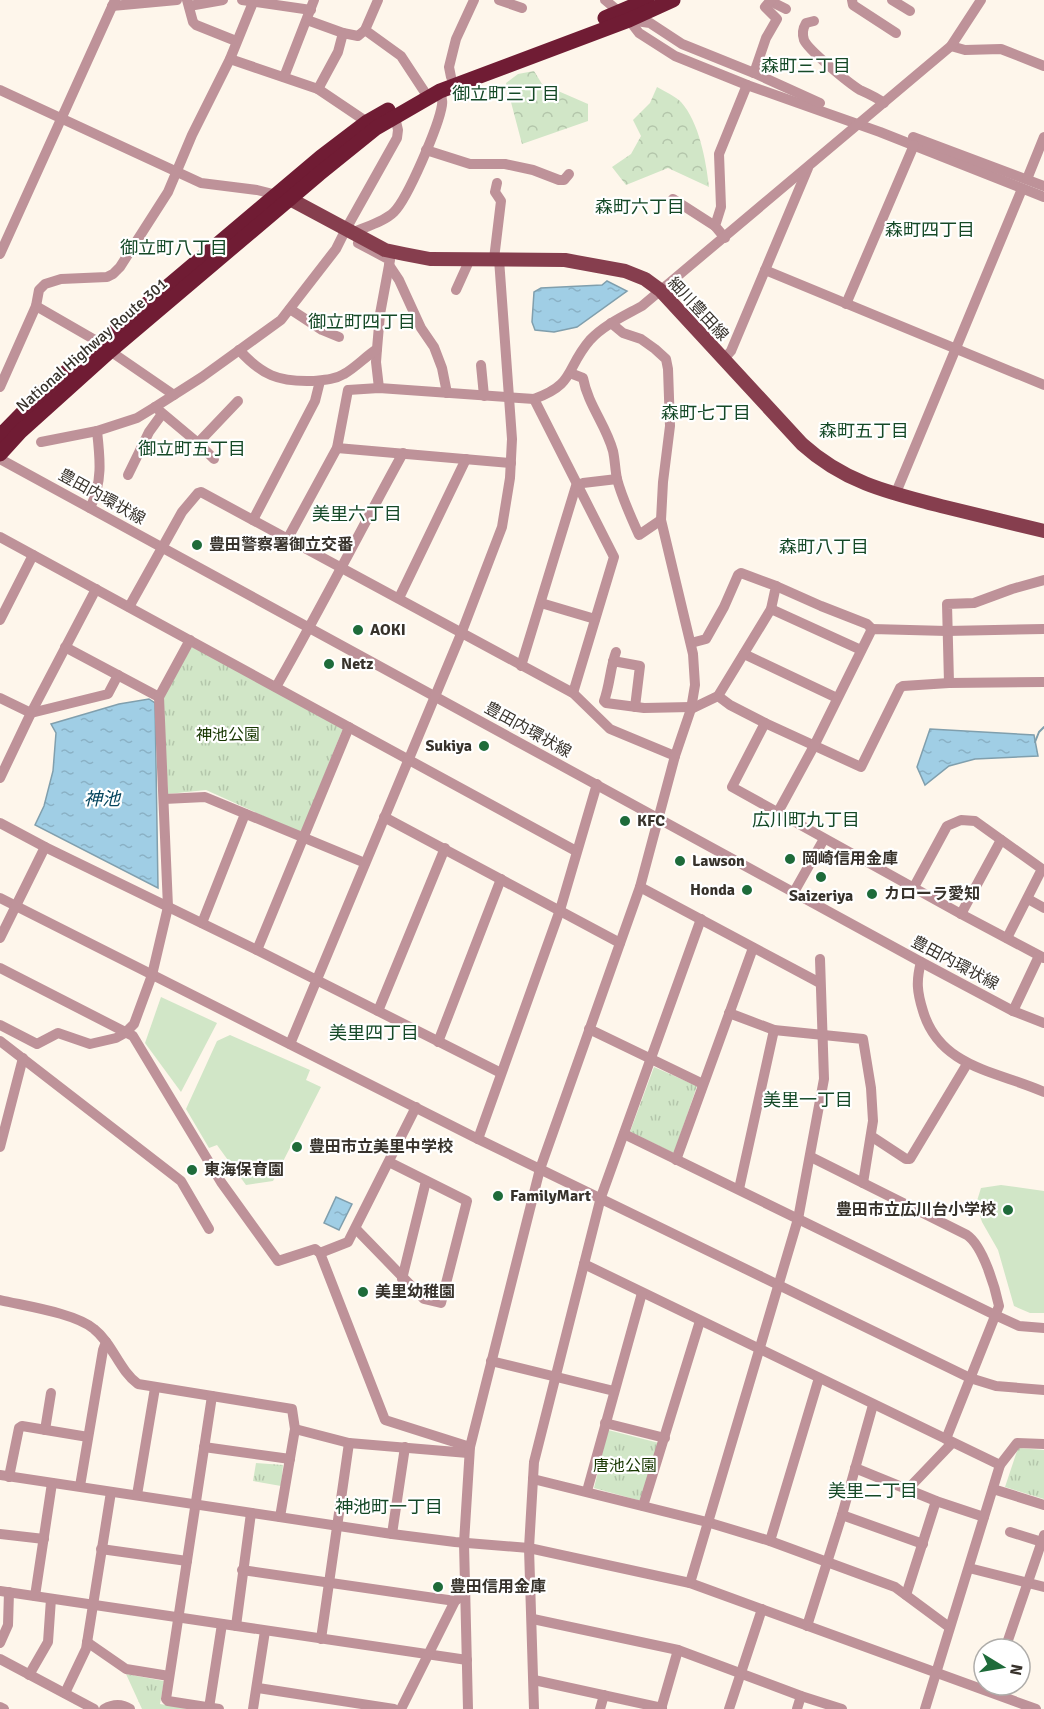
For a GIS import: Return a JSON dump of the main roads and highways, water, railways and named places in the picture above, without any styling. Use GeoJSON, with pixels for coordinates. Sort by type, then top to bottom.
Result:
{"type":"FeatureCollection","features":[{"type":"Feature","properties":{"kind":"highway","name":"National Highway Route 301"},"geometry":{"type":"LineString","coordinates":[[0,454],[106,347],[284,197],[319,174],[376,129],[440,91],[624,16],[647,0]]}},
{"type":"Feature","properties":{"kind":"highway","name":"National Highway Route 301"},"geometry":{"type":"LineString","coordinates":[[284,197],[321,157],[367,122],[451,77],[673,0]]}},
{"type":"Feature","properties":{"kind":"highway","name":"National Highway Route 301"},"geometry":{"type":"LineString","coordinates":[[0,436],[45,390],[106,347]]}},
{"type":"Feature","properties":{"kind":"main road","name":"細川豊田線"},"geometry":{"type":"LineString","coordinates":[[284,197],[386,250],[404,254],[430,259],[552,259],[613,268],[636,274],[660,290],[814,455],[843,474],[895,495],[1044,531]]}},
{"type":"Feature","properties":{"kind":"water"},"geometry":{"type":"Polygon","coordinates":[[[607,281],[627,291],[577,327],[554,332],[535,330],[532,322],[534,292],[541,288],[602,285],[607,281]]]}},
{"type":"Feature","properties":{"kind":"water","name":"神池"},"geometry":{"type":"Polygon","coordinates":[[[149,699],[155,703],[158,888],[35,825],[44,806],[53,771],[56,733],[51,724],[119,704],[149,699]]]}},
{"type":"Feature","properties":{"kind":"water"},"geometry":{"type":"Polygon","coordinates":[[[930,729],[1034,735],[1038,756],[975,759],[949,766],[925,785],[917,767],[930,729]]]}},
{"type":"Feature","properties":{"kind":"water"},"geometry":{"type":"Polygon","coordinates":[[[336,1197],[352,1204],[339,1230],[324,1223],[336,1197]]]}},
{"type":"Feature","properties":{"kind":"waterway"},"geometry":{"type":"LineString","coordinates":[[1035,742],[1044,727]]}},
{"type":"Feature","properties":{"kind":"place","name":"豊田警察署御立交番"},"geometry":{"type":"Point","coordinates":[197,545]}},
{"type":"Feature","properties":{"kind":"place","name":"AOKI"},"geometry":{"type":"Point","coordinates":[358,630]}},
{"type":"Feature","properties":{"kind":"place","name":"Netz"},"geometry":{"type":"Point","coordinates":[329,664]}},
{"type":"Feature","properties":{"kind":"place","name":"Sukiya"},"geometry":{"type":"Point","coordinates":[484,746]}},
{"type":"Feature","properties":{"kind":"place","name":"KFC"},"geometry":{"type":"Point","coordinates":[625,821]}},
{"type":"Feature","properties":{"kind":"place","name":"岡崎信用金庫"},"geometry":{"type":"Point","coordinates":[790,859]}},
{"type":"Feature","properties":{"kind":"place","name":"Lawson"},"geometry":{"type":"Point","coordinates":[680,861]}},
{"type":"Feature","properties":{"kind":"place","name":"Saizeriya"},"geometry":{"type":"Point","coordinates":[821,877]}},
{"type":"Feature","properties":{"kind":"place","name":"Honda"},"geometry":{"type":"Point","coordinates":[747,890]}},
{"type":"Feature","properties":{"kind":"place","name":"カローラ愛知"},"geometry":{"type":"Point","coordinates":[872,894]}},
{"type":"Feature","properties":{"kind":"place","name":"豊田市立美里中学校"},"geometry":{"type":"Point","coordinates":[297,1147]}},
{"type":"Feature","properties":{"kind":"place","name":"東海保育園"},"geometry":{"type":"Point","coordinates":[192,1170]}},
{"type":"Feature","properties":{"kind":"place","name":"FamilyMart"},"geometry":{"type":"Point","coordinates":[498,1196]}},
{"type":"Feature","properties":{"kind":"place","name":"豊田市立広川台小学校"},"geometry":{"type":"Point","coordinates":[1008,1210]}},
{"type":"Feature","properties":{"kind":"place","name":"美里幼稚園"},"geometry":{"type":"Point","coordinates":[363,1292]}},
{"type":"Feature","properties":{"kind":"place","name":"豊田信用金庫"},"geometry":{"type":"Point","coordinates":[438,1587]}},
{"type":"Feature","properties":{"kind":"district","name":"森町三丁目"},"geometry":{"type":"Point","coordinates":[806,66]}},
{"type":"Feature","properties":{"kind":"district","name":"御立町三丁目"},"geometry":{"type":"Point","coordinates":[506,94]}},
{"type":"Feature","properties":{"kind":"district","name":"森町六丁目"},"geometry":{"type":"Point","coordinates":[640,207]}},
{"type":"Feature","properties":{"kind":"district","name":"森町四丁目"},"geometry":{"type":"Point","coordinates":[930,230]}},
{"type":"Feature","properties":{"kind":"district","name":"御立町八丁目"},"geometry":{"type":"Point","coordinates":[174,248]}},
{"type":"Feature","properties":{"kind":"district","name":"御立町四丁目"},"geometry":{"type":"Point","coordinates":[362,322]}},
{"type":"Feature","properties":{"kind":"district","name":"森町七丁目"},"geometry":{"type":"Point","coordinates":[706,413]}},
{"type":"Feature","properties":{"kind":"district","name":"森町五丁目"},"geometry":{"type":"Point","coordinates":[864,431]}},
{"type":"Feature","properties":{"kind":"district","name":"御立町五丁目"},"geometry":{"type":"Point","coordinates":[192,449]}},
{"type":"Feature","properties":{"kind":"district","name":"美里六丁目"},"geometry":{"type":"Point","coordinates":[357,514]}},
{"type":"Feature","properties":{"kind":"district","name":"森町八丁目"},"geometry":{"type":"Point","coordinates":[824,547]}},
{"type":"Feature","properties":{"kind":"district","name":"広川町九丁目"},"geometry":{"type":"Point","coordinates":[806,820]}},
{"type":"Feature","properties":{"kind":"district","name":"美里四丁目"},"geometry":{"type":"Point","coordinates":[374,1033]}},
{"type":"Feature","properties":{"kind":"district","name":"美里一丁目"},"geometry":{"type":"Point","coordinates":[808,1100]}},
{"type":"Feature","properties":{"kind":"district","name":"美里二丁目"},"geometry":{"type":"Point","coordinates":[873,1491]}},
{"type":"Feature","properties":{"kind":"district","name":"神池町一丁目"},"geometry":{"type":"Point","coordinates":[389,1507]}},
{"type":"Feature","properties":{"kind":"park label","name":"神池公園"},"geometry":{"type":"Point","coordinates":[228,735]}},
{"type":"Feature","properties":{"kind":"park label","name":"唐池公園"},"geometry":{"type":"Point","coordinates":[625,1466]}}]}
